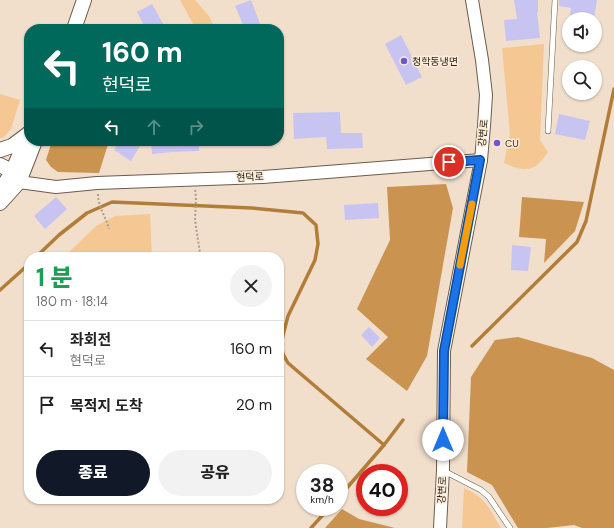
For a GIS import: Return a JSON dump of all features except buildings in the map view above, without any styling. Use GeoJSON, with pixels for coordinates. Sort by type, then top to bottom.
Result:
{"type":"FeatureCollection","features":[{"type":"Feature","properties":{"kind":"main road"},"geometry":{"type":"LineString","coordinates":[[70,24],[77,0]]}},
{"type":"Feature","properties":{"kind":"main road"},"geometry":{"type":"LineString","coordinates":[[76,24],[84,0]]}},
{"type":"Feature","properties":{"kind":"main road"},"geometry":{"type":"LineString","coordinates":[[0,150],[12,146],[24,138]]}},
{"type":"Feature","properties":{"kind":"main road"},"geometry":{"type":"LineString","coordinates":[[0,202],[24,146]]}},
{"type":"Feature","properties":{"kind":"main road"},"geometry":{"type":"LineString","coordinates":[[0,192],[32,146]]}},
{"type":"Feature","properties":{"kind":"main road"},"geometry":{"type":"LineString","coordinates":[[0,165],[12,176]]}},
{"type":"Feature","properties":{"kind":"street","name":"강변로"},"geometry":{"type":"LineString","coordinates":[[440,528],[443,470],[444,351],[480,160],[486,95],[472,0]]}},
{"type":"Feature","properties":{"kind":"street","name":"현덕로"},"geometry":{"type":"LineString","coordinates":[[12,176],[56,187],[98,183],[263,177],[480,160]]}},
{"type":"Feature","properties":{"kind":"lane"},"geometry":{"type":"LineString","coordinates":[[548,132],[555,0]]}},
{"type":"Feature","properties":{"kind":"lane"},"geometry":{"type":"LineString","coordinates":[[443,470],[481,490],[489,497],[510,528]]}},
{"type":"Feature","properties":{"kind":"path"},"geometry":{"type":"LineString","coordinates":[[196,197],[195,220],[200,252]]}},
{"type":"Feature","properties":{"kind":"path"},"geometry":{"type":"LineString","coordinates":[[98,200],[109,229]]}},
{"type":"Feature","properties":{"kind":"shaded area"},"geometry":{"type":"Polygon","coordinates":[[[180,0],[195,0],[209,16],[213,24],[193,24],[180,0]]]}},
{"type":"Feature","properties":{"kind":"shaded area"},"geometry":{"type":"Polygon","coordinates":[[[544,44],[540,140],[548,152],[534,167],[529,169],[517,168],[504,163],[510,134],[502,48],[544,44]]]}},
{"type":"Feature","properties":{"kind":"shaded area"},"geometry":{"type":"Polygon","coordinates":[[[0,94],[20,100],[11,129],[3,138],[0,138],[0,94]]]}},
{"type":"Feature","properties":{"kind":"shaded area"},"geometry":{"type":"Polygon","coordinates":[[[50,146],[107,146],[99,173],[58,172],[51,167],[46,160],[50,146]]]}},
{"type":"Feature","properties":{"kind":"shaded area"},"geometry":{"type":"Polygon","coordinates":[[[446,184],[453,208],[427,356],[407,391],[366,359],[388,337],[357,309],[390,240],[387,187],[446,184]]]}},
{"type":"Feature","properties":{"kind":"shaded area"},"geometry":{"type":"Polygon","coordinates":[[[522,197],[584,202],[575,231],[544,263],[546,239],[519,237],[522,197]]]}},
{"type":"Feature","properties":{"kind":"shaded area"},"geometry":{"type":"Polygon","coordinates":[[[150,214],[152,252],[69,252],[96,226],[115,216],[150,214]]]}},
{"type":"Feature","properties":{"kind":"shaded area"},"geometry":{"type":"Polygon","coordinates":[[[518,337],[592,358],[614,370],[614,528],[582,528],[574,525],[547,528],[518,528],[492,485],[467,472],[471,377],[495,340],[518,337]]]}},
{"type":"Feature","properties":{"kind":"shaded area"},"geometry":{"type":"Polygon","coordinates":[[[464,488],[483,500],[501,528],[462,528],[464,488]]]}},
{"type":"Feature","properties":{"kind":"shaded area"},"geometry":{"type":"Polygon","coordinates":[[[348,513],[359,519],[395,528],[325,528],[336,516],[348,516],[348,513]]]}},
{"type":"Feature","properties":{"kind":"waterway"},"geometry":{"type":"LineString","coordinates":[[472,346],[577,242],[586,221],[614,89]]}},
{"type":"Feature","properties":{"kind":"waterway"},"geometry":{"type":"LineString","coordinates":[[41,252],[59,235],[87,213],[112,202],[252,208],[303,213],[316,225],[318,244],[315,260],[288,316],[284,331]]}},
{"type":"Feature","properties":{"kind":"waterway"},"geometry":{"type":"LineString","coordinates":[[0,290],[24,268]]}},
{"type":"Feature","properties":{"kind":"waterway"},"geometry":{"type":"LineString","coordinates":[[284,356],[288,363],[384,445]]}},
{"type":"Feature","properties":{"kind":"waterway"},"geometry":{"type":"LineString","coordinates":[[348,487],[384,445],[403,420]]}},
{"type":"Feature","properties":{"kind":"waterway"},"geometry":{"type":"LineString","coordinates":[[311,528],[322,516]]}},
{"type":"Feature","properties":{"kind":"slow traffic"},"geometry":{"type":"LineString","coordinates":[[460,265],[472,204]]}},
{"type":"Feature","properties":{"kind":"place","name":"청학동냉면"},"geometry":{"type":"Point","coordinates":[404,61]}},
{"type":"Feature","properties":{"kind":"place","name":"CU"},"geometry":{"type":"Point","coordinates":[497,143]}},
{"type":"Feature","properties":{"kind":"route"},"geometry":{"type":"LineString","coordinates":[[443,440],[444,351],[480,160],[449,162]]}}]}
